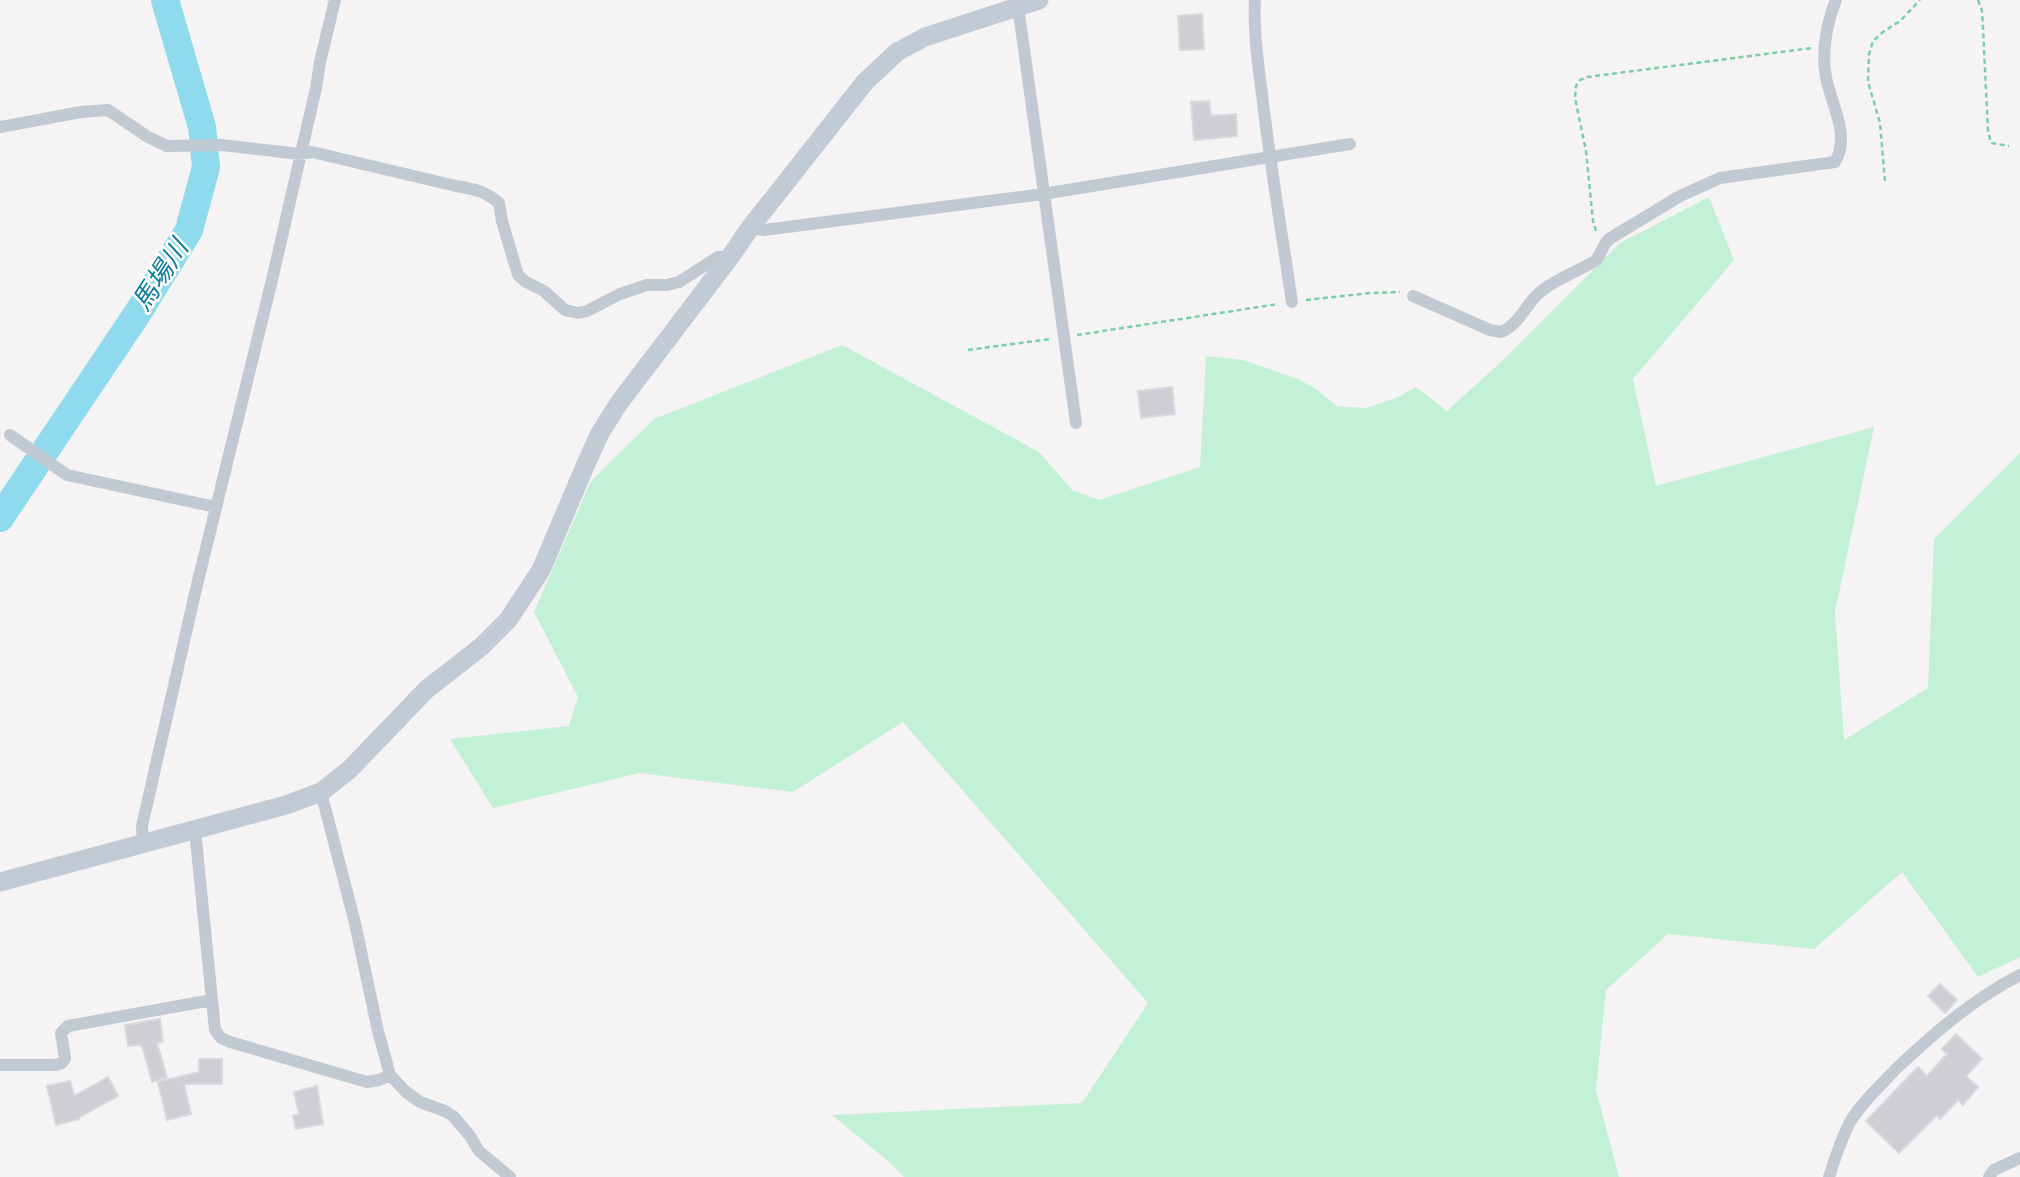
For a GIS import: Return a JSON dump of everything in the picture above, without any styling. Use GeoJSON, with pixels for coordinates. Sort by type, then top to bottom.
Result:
{"type":"FeatureCollection","features":[{"type":"Feature","properties":{"kind":"street"},"geometry":{"type":"LineString","coordinates":[[143,845],[142,826],[272,280],[335,0]]}},
{"type":"Feature","properties":{"kind":"street"},"geometry":{"type":"LineString","coordinates":[[0,882],[286,805],[321,792],[349,770],[427,689],[481,647],[508,620],[541,570],[600,433],[619,403],[750,228],[866,82],[897,52],[925,37],[1040,0]]}},
{"type":"Feature","properties":{"kind":"street"},"geometry":{"type":"LineString","coordinates":[[1255,0],[1260,80],[1292,302]]}},
{"type":"Feature","properties":{"kind":"street"},"geometry":{"type":"LineString","coordinates":[[1413,296],[1490,330],[1501,332],[1511,326],[1540,292],[1600,257],[1603,246],[1609,239],[1680,195],[1720,178],[1835,162],[1842,149],[1842,138],[1826,76],[1825,48],[1836,0]]}},
{"type":"Feature","properties":{"kind":"street"},"geometry":{"type":"LineString","coordinates":[[1018,6],[1076,423]]}},
{"type":"Feature","properties":{"kind":"street"},"geometry":{"type":"LineString","coordinates":[[0,127],[81,112],[108,110],[167,146],[222,145],[299,154],[312,152],[487,193],[499,203],[518,275],[544,291],[565,310],[578,313],[620,293],[647,285],[679,282],[718,257],[730,257]]}},
{"type":"Feature","properties":{"kind":"street"},"geometry":{"type":"LineString","coordinates":[[750,228],[764,230],[1043,194],[1350,144]]}},
{"type":"Feature","properties":{"kind":"street"},"geometry":{"type":"LineString","coordinates":[[10,435],[67,475],[216,507]]}},
{"type":"Feature","properties":{"kind":"street"},"geometry":{"type":"LineString","coordinates":[[321,792],[390,1075],[420,1102],[453,1116],[479,1151],[510,1177]]}},
{"type":"Feature","properties":{"kind":"street"},"geometry":{"type":"LineString","coordinates":[[195,830],[215,1030],[225,1040],[367,1082],[390,1075]]}},
{"type":"Feature","properties":{"kind":"street"},"geometry":{"type":"LineString","coordinates":[[1829,1177],[1843,1135],[1881,1084],[1944,1025],[2020,975]]}},
{"type":"Feature","properties":{"kind":"street"},"geometry":{"type":"LineString","coordinates":[[0,1065],[62,1063],[65,1059],[61,1033],[68,1026],[212,1000]]}},
{"type":"Feature","properties":{"kind":"street"},"geometry":{"type":"LineString","coordinates":[[1989,1177],[1994,1170],[2020,1158]]}},
{"type":"Feature","properties":{"kind":"path"},"geometry":{"type":"LineString","coordinates":[[1885,181],[1880,123],[1868,82],[1869,54],[1873,41],[1900,21],[1920,0]]}},
{"type":"Feature","properties":{"kind":"path"},"geometry":{"type":"LineString","coordinates":[[1978,0],[1982,11],[1988,131],[1991,143],[2009,146]]}},
{"type":"Feature","properties":{"kind":"path"},"geometry":{"type":"LineString","coordinates":[[1603,246],[1592,220],[1587,151],[1577,110],[1576,86],[1580,80],[1825,48]]}},
{"type":"Feature","properties":{"kind":"path"},"geometry":{"type":"LineString","coordinates":[[968,350],[1292,302],[1380,292],[1400,292],[1413,296]]}},
{"type":"Feature","properties":{"kind":"green space"},"geometry":{"type":"Polygon","coordinates":[[[1709,197],[1734,260],[1633,379],[1656,486],[1874,427],[1835,612],[1844,740],[1928,688],[1934,539],[2020,453],[2020,957],[1978,977],[1902,872],[1814,949],[1668,934],[1606,990],[1596,1090],[1619,1177],[904,1177],[832,1115],[1082,1103],[1148,1003],[903,722],[793,792],[639,773],[493,808],[450,739],[569,726],[578,697],[534,612],[591,481],[654,419],[842,345],[1039,452],[1072,490],[1099,500],[1200,467],[1206,356],[1243,360],[1298,379],[1337,406],[1366,408],[1396,398],[1416,387],[1447,411],[1502,361],[1620,243],[1709,197]]]}},
{"type":"Feature","properties":{"kind":"building"},"geometry":{"type":"Polygon","coordinates":[[[1202,14],[1204,49],[1180,50],[1178,16],[1202,14]]]}},
{"type":"Feature","properties":{"kind":"building"},"geometry":{"type":"Polygon","coordinates":[[[1209,101],[1211,116],[1236,114],[1237,136],[1194,140],[1191,102],[1209,101]]]}},
{"type":"Feature","properties":{"kind":"building"},"geometry":{"type":"Polygon","coordinates":[[[1172,387],[1175,414],[1141,418],[1138,391],[1172,387]]]}},
{"type":"Feature","properties":{"kind":"building"},"geometry":{"type":"Polygon","coordinates":[[[1940,984],[1957,1000],[1945,1013],[1928,996],[1940,984]]]}},
{"type":"Feature","properties":{"kind":"building"},"geometry":{"type":"Polygon","coordinates":[[[160,1019],[163,1042],[157,1043],[167,1077],[152,1082],[142,1045],[128,1046],[125,1025],[160,1019]]]}},
{"type":"Feature","properties":{"kind":"building"},"geometry":{"type":"Polygon","coordinates":[[[1956,1034],[1982,1059],[1966,1076],[1978,1087],[1963,1105],[1958,1100],[1940,1119],[1937,1115],[1899,1153],[1866,1121],[1918,1067],[1927,1076],[1947,1054],[1942,1049],[1956,1034]]]}},
{"type":"Feature","properties":{"kind":"building"},"geometry":{"type":"Polygon","coordinates":[[[199,1059],[222,1059],[222,1084],[184,1084],[191,1114],[167,1120],[158,1082],[199,1072],[199,1059]]]}},
{"type":"Feature","properties":{"kind":"building"},"geometry":{"type":"Polygon","coordinates":[[[108,1077],[118,1096],[79,1119],[56,1125],[47,1086],[70,1081],[74,1096],[108,1077]]]}},
{"type":"Feature","properties":{"kind":"building"},"geometry":{"type":"Polygon","coordinates":[[[317,1086],[323,1124],[296,1129],[293,1116],[299,1114],[294,1092],[317,1086]]]}},
{"type":"Feature","properties":{"kind":"waterway","name":"馬場川"},"geometry":{"type":"LineString","coordinates":[[0,518],[139,311],[189,230],[206,167],[202,127],[165,0]]}}]}
